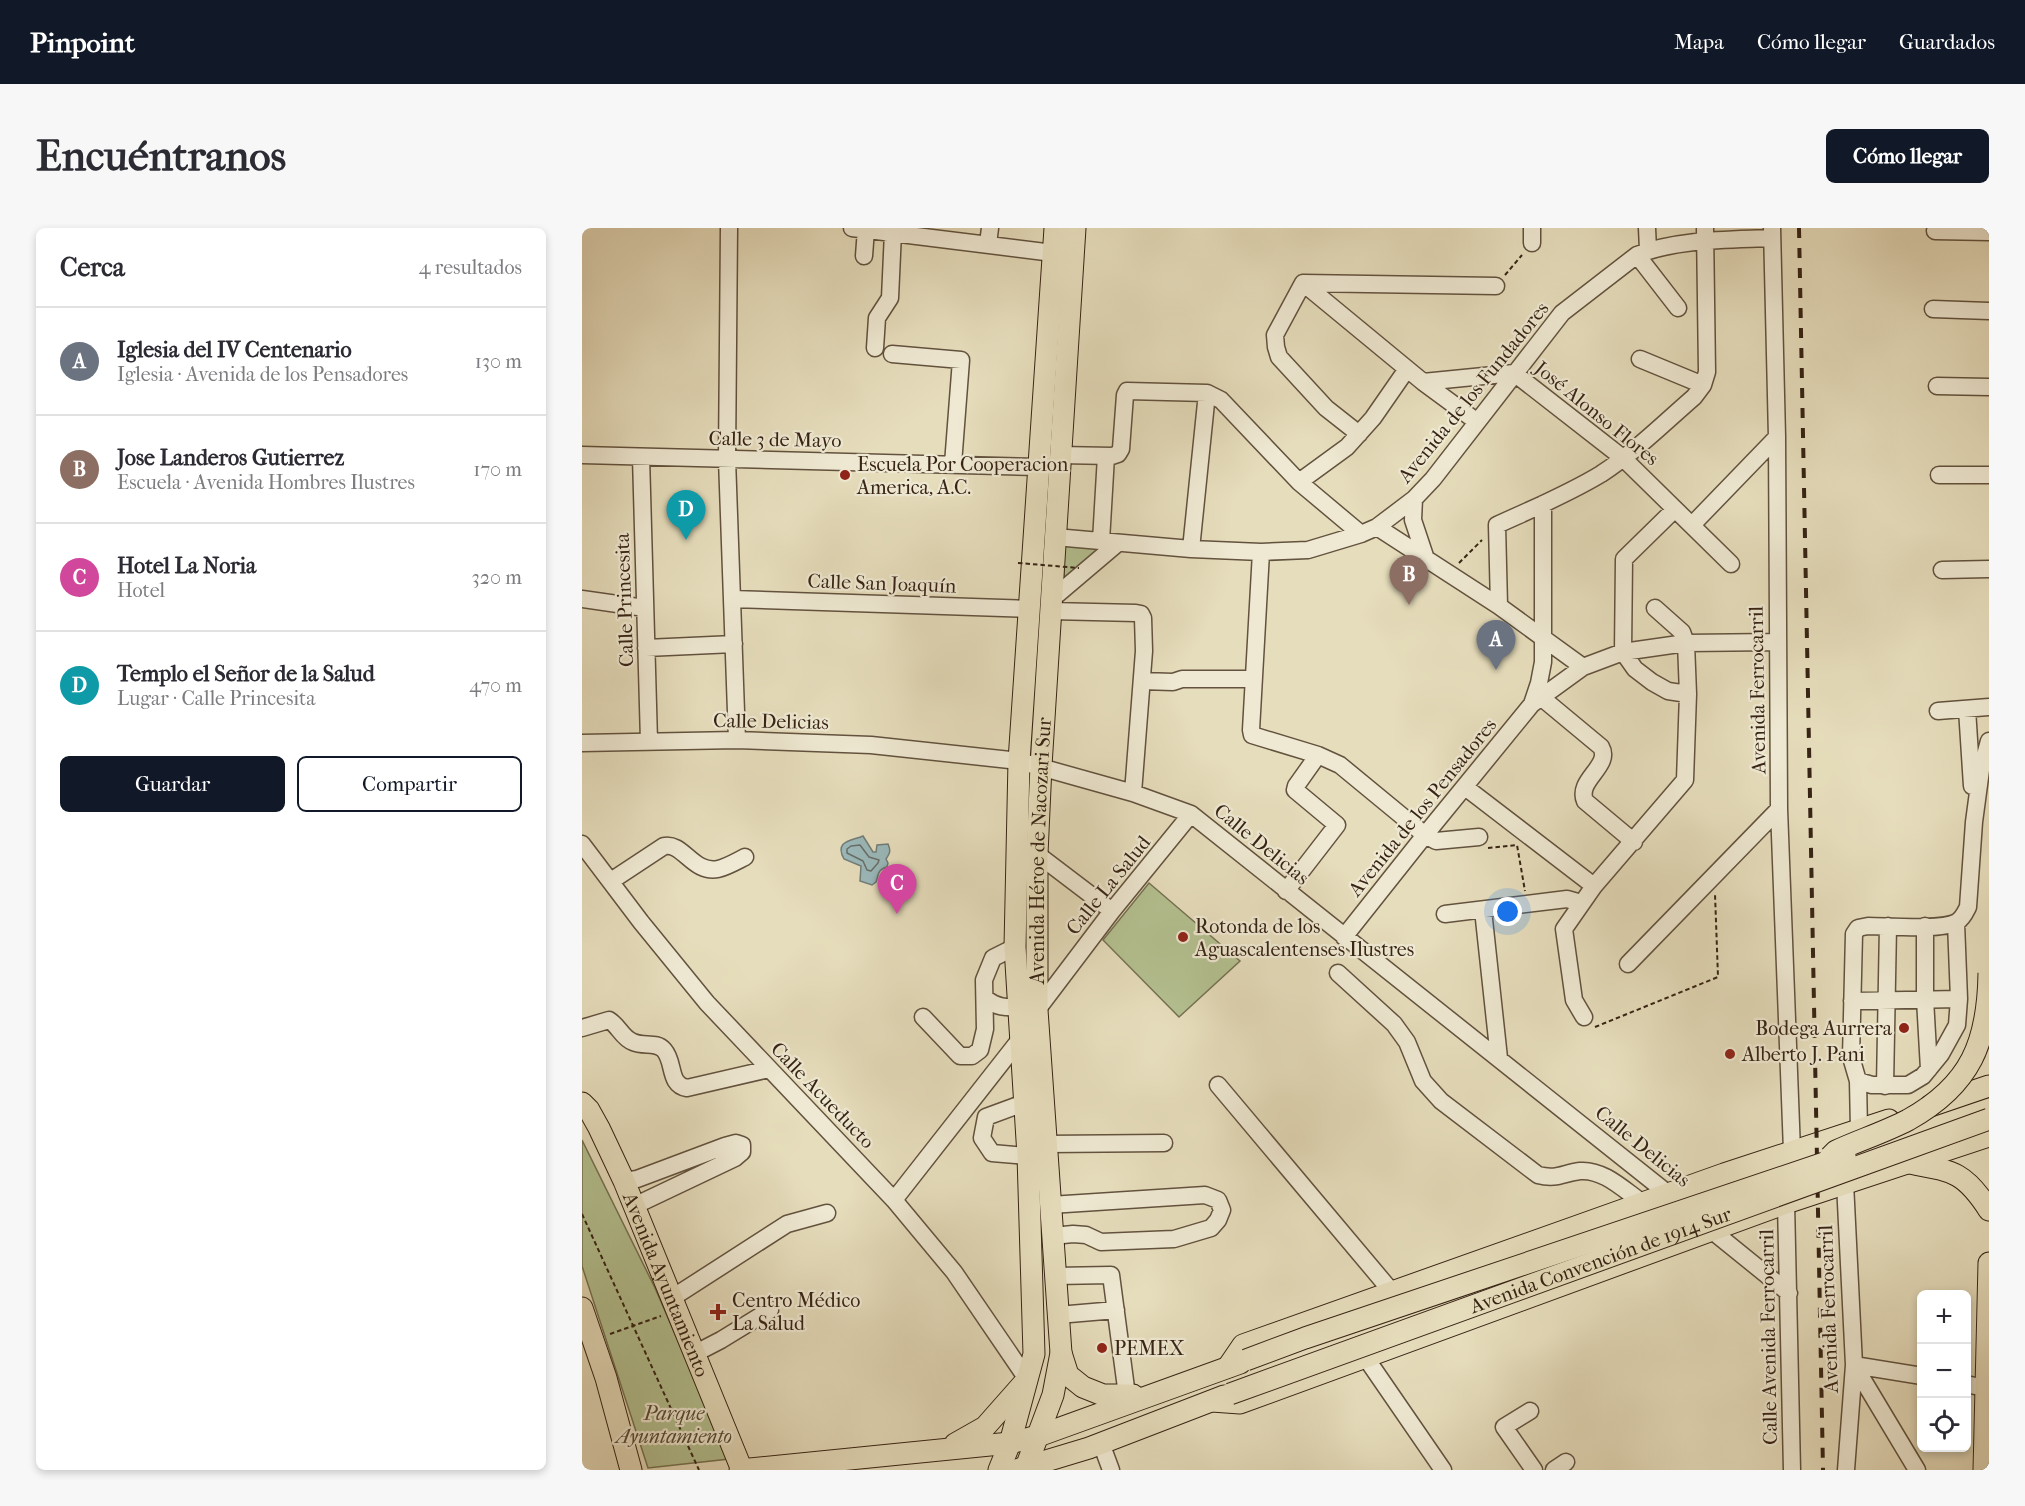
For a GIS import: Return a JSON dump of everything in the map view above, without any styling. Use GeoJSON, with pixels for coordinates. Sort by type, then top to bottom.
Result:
{"type":"FeatureCollection","features":[{"type":"Feature","properties":{"kind":"main road","name":"Avenida Héroe de Nacozari Sur"},"geometry":{"type":"LineString","coordinates":[[999,1470],[1010,1443],[1034,1354],[1028,1156],[1021,1038],[1028,1009],[1041,766],[1044,606],[1039,467],[1055,228]]}},
{"type":"Feature","properties":{"kind":"main road","name":"Avenida Héroe de Nacozari Sur"},"geometry":{"type":"LineString","coordinates":[[1022,1469],[1038,1436],[1053,1395],[1061,1353],[1046,1143],[1028,1009],[1015,946],[1019,761],[1055,537],[1075,228]]}},
{"type":"Feature","properties":{"kind":"main road"},"geometry":{"type":"LineString","coordinates":[[1823,1163],[1836,1151],[1907,1120],[1941,1099],[1960,1080],[1973,1058],[1984,1028],[1989,973]]}},
{"type":"Feature","properties":{"kind":"main road"},"geometry":{"type":"LineString","coordinates":[[1957,1097],[1973,1078],[1989,1044]]}},
{"type":"Feature","properties":{"kind":"main road","name":"Avenida Convención de 1914 Sur"},"geometry":{"type":"LineString","coordinates":[[1237,1364],[1243,1345],[1724,1174],[1989,1086]]}},
{"type":"Feature","properties":{"kind":"main road","name":"Avenida Ayuntamiento"},"geometry":{"type":"LineString","coordinates":[[582,1102],[599,1128],[624,1181],[741,1470]]}},
{"type":"Feature","properties":{"kind":"main road","name":"Avenida Convención de 1914 Sur"},"geometry":{"type":"LineString","coordinates":[[1127,1399],[1152,1395],[1305,1338],[1907,1135],[1989,1104]]}},
{"type":"Feature","properties":{"kind":"main road","name":"Avenida Convención de 1914 Sur"},"geometry":{"type":"LineString","coordinates":[[1022,1469],[1095,1445],[1221,1397],[1989,1119]]}},
{"type":"Feature","properties":{"kind":"main road"},"geometry":{"type":"LineString","coordinates":[[1865,1128],[1865,1158],[1875,1168],[1895,1166],[1941,1169],[1970,1183],[1989,1210]]}},
{"type":"Feature","properties":{"kind":"main road","name":"Avenida Convención de 1914 Sur"},"geometry":{"type":"LineString","coordinates":[[1221,1397],[1240,1403],[1786,1203],[1989,1136]]}},
{"type":"Feature","properties":{"kind":"main road"},"geometry":{"type":"LineString","coordinates":[[1833,1138],[1852,1156],[1848,1182]]}},
{"type":"Feature","properties":{"kind":"main road"},"geometry":{"type":"LineString","coordinates":[[1724,1174],[1739,1181],[1747,1195],[1747,1207],[1743,1220]]}},
{"type":"Feature","properties":{"kind":"main road"},"geometry":{"type":"LineString","coordinates":[[1984,1470],[1983,1379],[1989,1263]]}},
{"type":"Feature","properties":{"kind":"main road"},"geometry":{"type":"LineString","coordinates":[[582,1308],[606,1378],[631,1470]]}},
{"type":"Feature","properties":{"kind":"main road"},"geometry":{"type":"LineString","coordinates":[[1061,1353],[1068,1374],[1083,1387],[1103,1395],[1127,1399]]}},
{"type":"Feature","properties":{"kind":"main road"},"geometry":{"type":"LineString","coordinates":[[947,1449],[985,1427],[1027,1379]]}},
{"type":"Feature","properties":{"kind":"main road"},"geometry":{"type":"LineString","coordinates":[[741,1470],[1010,1443],[1038,1436],[1127,1399]]}},
{"type":"Feature","properties":{"kind":"main road"},"geometry":{"type":"LineString","coordinates":[[1061,1470],[1095,1445]]}},
{"type":"Feature","properties":{"kind":"street"},"geometry":{"type":"LineString","coordinates":[[729,228],[727,459],[737,740]]}},
{"type":"Feature","properties":{"kind":"street"},"geometry":{"type":"LineString","coordinates":[[1647,228],[1643,253],[1678,308]]}},
{"type":"Feature","properties":{"kind":"street"},"geometry":{"type":"LineString","coordinates":[[864,256],[859,229],[989,236],[1053,253]]}},
{"type":"Feature","properties":{"kind":"street"},"geometry":{"type":"LineString","coordinates":[[875,348],[877,318],[890,298],[901,231]]}},
{"type":"Feature","properties":{"kind":"street"},"geometry":{"type":"LineString","coordinates":[[1935,231],[1989,232]]}},
{"type":"Feature","properties":{"kind":"street","name":"Avenida de los Fundadores"},"geometry":{"type":"LineString","coordinates":[[1055,537],[1191,549],[1261,552],[1308,550],[1361,534],[1377,526],[1414,499],[1433,479],[1562,313],[1643,253],[1705,235],[1772,233]]}},
{"type":"Feature","properties":{"kind":"street","name":"Avenida Ferrocarril"},"geometry":{"type":"LineString","coordinates":[[1772,233],[1777,436],[1779,809],[1792,1151]]}},
{"type":"Feature","properties":{"kind":"street"},"geometry":{"type":"LineString","coordinates":[[1499,606],[1497,525],[1599,475],[1623,458],[1694,397],[1703,385],[1707,372],[1705,235]]}},
{"type":"Feature","properties":{"kind":"street"},"geometry":{"type":"LineString","coordinates":[[1303,283],[1496,286]]}},
{"type":"Feature","properties":{"kind":"street"},"geometry":{"type":"LineString","coordinates":[[1303,283],[1423,382],[1476,421]]}},
{"type":"Feature","properties":{"kind":"street"},"geometry":{"type":"LineString","coordinates":[[1303,283],[1275,335],[1279,357],[1353,440]]}},
{"type":"Feature","properties":{"kind":"street"},"geometry":{"type":"LineString","coordinates":[[1933,309],[1989,311]]}},
{"type":"Feature","properties":{"kind":"street"},"geometry":{"type":"LineString","coordinates":[[892,354],[961,360],[953,464]]}},
{"type":"Feature","properties":{"kind":"street"},"geometry":{"type":"LineString","coordinates":[[1640,359],[1703,385]]}},
{"type":"Feature","properties":{"kind":"street"},"geometry":{"type":"LineString","coordinates":[[1299,482],[1353,440],[1373,418],[1407,369]]}},
{"type":"Feature","properties":{"kind":"street","name":"José Alonso Flores"},"geometry":{"type":"LineString","coordinates":[[1423,382],[1514,373],[1623,458],[1731,564]]}},
{"type":"Feature","properties":{"kind":"street"},"geometry":{"type":"LineString","coordinates":[[1937,386],[1989,387]]}},
{"type":"Feature","properties":{"kind":"street"},"geometry":{"type":"LineString","coordinates":[[1060,455],[1118,454],[1121,449],[1125,396],[1131,390],[1207,393],[1221,400],[1299,482],[1361,534]]}},
{"type":"Feature","properties":{"kind":"street"},"geometry":{"type":"LineString","coordinates":[[1191,549],[1207,393]]}},
{"type":"Feature","properties":{"kind":"street"},"geometry":{"type":"LineString","coordinates":[[1692,525],[1777,436]]}},
{"type":"Feature","properties":{"kind":"street","name":"Calle 3 de Mayo"},"geometry":{"type":"LineString","coordinates":[[582,455],[1039,467]]}},
{"type":"Feature","properties":{"kind":"street"},"geometry":{"type":"LineString","coordinates":[[1044,606],[1110,542],[1106,456]]}},
{"type":"Feature","properties":{"kind":"street","name":"Calle Princesita"},"geometry":{"type":"LineString","coordinates":[[641,457],[649,741]]}},
{"type":"Feature","properties":{"kind":"street"},"geometry":{"type":"LineString","coordinates":[[1939,475],[1989,475]]}},
{"type":"Feature","properties":{"kind":"street"},"geometry":{"type":"LineString","coordinates":[[1414,499],[1413,520],[1426,559]]}},
{"type":"Feature","properties":{"kind":"street","name":"Avenida de los Pensadores"},"geometry":{"type":"LineString","coordinates":[[1537,701],[1543,662],[1543,504]]}},
{"type":"Feature","properties":{"kind":"street"},"geometry":{"type":"LineString","coordinates":[[1675,510],[1624,560],[1623,652],[1635,669],[1652,682],[1668,691],[1688,694]]}},
{"type":"Feature","properties":{"kind":"street"},"geometry":{"type":"LineString","coordinates":[[1377,526],[1499,606],[1583,667]]}},
{"type":"Feature","properties":{"kind":"street"},"geometry":{"type":"LineString","coordinates":[[1261,552],[1252,679],[1252,735],[1318,754],[1340,765],[1425,835],[1436,841],[1482,843]]}},
{"type":"Feature","properties":{"kind":"street"},"geometry":{"type":"LineString","coordinates":[[1942,570],[1989,569]]}},
{"type":"Feature","properties":{"kind":"street"},"geometry":{"type":"LineString","coordinates":[[582,599],[645,608]]}},
{"type":"Feature","properties":{"kind":"street","name":"Calle San Joaquín"},"geometry":{"type":"LineString","coordinates":[[732,599],[1044,606],[1141,614],[1144,651],[1142,681]]}},
{"type":"Feature","properties":{"kind":"street"},"geometry":{"type":"LineString","coordinates":[[1584,1017],[1574,1000],[1564,929],[1594,886],[1685,780],[1688,694],[1686,643],[1682,632],[1655,608]]}},
{"type":"Feature","properties":{"kind":"street","name":"Avenida de los Pensadores"},"geometry":{"type":"LineString","coordinates":[[1344,937],[1425,835],[1537,701],[1583,667],[1623,652],[1686,643],[1777,642]]}},
{"type":"Feature","properties":{"kind":"street"},"geometry":{"type":"LineString","coordinates":[[646,648],[734,644]]}},
{"type":"Feature","properties":{"kind":"street"},"geometry":{"type":"LineString","coordinates":[[1133,793],[1142,681],[1252,679]]}},
{"type":"Feature","properties":{"kind":"street"},"geometry":{"type":"LineString","coordinates":[[1537,701],[1601,747],[1604,752],[1603,758],[1584,786],[1582,795],[1584,801],[1634,842]]}},
{"type":"Feature","properties":{"kind":"street"},"geometry":{"type":"LineString","coordinates":[[1938,711],[1989,707]]}},
{"type":"Feature","properties":{"kind":"street"},"geometry":{"type":"LineString","coordinates":[[1967,709],[1974,822]]}},
{"type":"Feature","properties":{"kind":"street","name":"Calle Delicias"},"geometry":{"type":"LineString","coordinates":[[582,743],[737,740],[871,745],[1019,761],[1133,793],[1191,814],[1670,1194],[1789,1293]]}},
{"type":"Feature","properties":{"kind":"street"},"geometry":{"type":"LineString","coordinates":[[1865,1128],[1858,1081],[1851,1057],[1854,934],[1858,928],[1868,926],[1937,926],[1956,922],[1964,916],[1968,907],[1974,822],[1981,770],[1989,741]]}},
{"type":"Feature","properties":{"kind":"street"},"geometry":{"type":"LineString","coordinates":[[1286,891],[1337,825],[1295,790],[1318,754]]}},
{"type":"Feature","properties":{"kind":"street"},"geometry":{"type":"LineString","coordinates":[[1465,787],[1594,886]]}},
{"type":"Feature","properties":{"kind":"street"},"geometry":{"type":"LineString","coordinates":[[1628,964],[1779,809]]}},
{"type":"Feature","properties":{"kind":"street","name":"Calle La Salud"},"geometry":{"type":"LineString","coordinates":[[1028,1009],[1088,943],[1191,814]]}},
{"type":"Feature","properties":{"kind":"street","name":"Calle Acueducto"},"geometry":{"type":"LineString","coordinates":[[582,844],[707,1002],[894,1200],[954,1272],[1027,1379]]}},
{"type":"Feature","properties":{"kind":"street"},"geometry":{"type":"LineString","coordinates":[[610,881],[663,846],[675,847],[692,862],[704,868],[718,869],[745,857]]}},
{"type":"Feature","properties":{"kind":"street"},"geometry":{"type":"LineString","coordinates":[[1037,854],[1112,911]]}},
{"type":"Feature","properties":{"kind":"street"},"geometry":{"type":"LineString","coordinates":[[1445,914],[1567,899],[1581,903]]}},
{"type":"Feature","properties":{"kind":"street"},"geometry":{"type":"LineString","coordinates":[[1483,910],[1499,1058]]}},
{"type":"Feature","properties":{"kind":"street"},"geometry":{"type":"LineString","coordinates":[[1858,1081],[1872,1085],[1908,1085],[1923,1076],[1941,1054],[1957,1025],[1959,999],[1956,922]]}},
{"type":"Feature","properties":{"kind":"street"},"geometry":{"type":"LineString","coordinates":[[1886,1086],[1888,926]]}},
{"type":"Feature","properties":{"kind":"street"},"geometry":{"type":"LineString","coordinates":[[1925,926],[1925,999],[1929,1069]]}},
{"type":"Feature","properties":{"kind":"street"},"geometry":{"type":"LineString","coordinates":[[923,1017],[960,1056],[972,1056],[980,1050],[985,1029],[984,980],[993,958],[1015,946]]}},
{"type":"Feature","properties":{"kind":"street"},"geometry":{"type":"LineString","coordinates":[[1338,973],[1394,1024],[1407,1042],[1424,1081],[1441,1101],[1538,1175],[1550,1178],[1581,1171],[1603,1175],[1643,1203]]}},
{"type":"Feature","properties":{"kind":"street"},"geometry":{"type":"LineString","coordinates":[[986,999],[995,1006],[1028,1009]]}},
{"type":"Feature","properties":{"kind":"street"},"geometry":{"type":"LineString","coordinates":[[1852,1001],[1959,999]]}},
{"type":"Feature","properties":{"kind":"street"},"geometry":{"type":"LineString","coordinates":[[582,1028],[609,1020],[632,1042],[660,1047],[666,1052],[676,1083],[681,1087],[687,1088],[769,1069]]}},
{"type":"Feature","properties":{"kind":"street"},"geometry":{"type":"LineString","coordinates":[[894,1200],[1021,1038]]}},
{"type":"Feature","properties":{"kind":"street"},"geometry":{"type":"LineString","coordinates":[[1218,1085],[1392,1292]]}},
{"type":"Feature","properties":{"kind":"street"},"geometry":{"type":"LineString","coordinates":[[1024,1103],[986,1117],[982,1138],[992,1153],[1028,1156]]}},
{"type":"Feature","properties":{"kind":"street"},"geometry":{"type":"LineString","coordinates":[[624,1181],[637,1179],[725,1146],[736,1143],[742,1145],[742,1152],[735,1158],[634,1206]]}},
{"type":"Feature","properties":{"kind":"street"},"geometry":{"type":"LineString","coordinates":[[1046,1143],[1164,1143]]}},
{"type":"Feature","properties":{"kind":"street","name":"Avenida Ferrocarril"},"geometry":{"type":"LineString","coordinates":[[1846,1470],[1854,1365],[1848,1182]]}},
{"type":"Feature","properties":{"kind":"street"},"geometry":{"type":"LineString","coordinates":[[1050,1205],[1205,1195],[1218,1200],[1222,1210],[1218,1220],[1211,1228],[1174,1239],[1101,1242],[1086,1235],[1053,1236]]}},
{"type":"Feature","properties":{"kind":"street","name":"Calle Avenida Ferrocarril"},"geometry":{"type":"LineString","coordinates":[[1786,1203],[1792,1470]]}},
{"type":"Feature","properties":{"kind":"street"},"geometry":{"type":"LineString","coordinates":[[674,1304],[787,1224],[827,1213]]}},
{"type":"Feature","properties":{"kind":"street"},"geometry":{"type":"LineString","coordinates":[[1055,1276],[1111,1275],[1127,1399]]}},
{"type":"Feature","properties":{"kind":"street"},"geometry":{"type":"LineString","coordinates":[[694,1354],[770,1310]]}},
{"type":"Feature","properties":{"kind":"street"},"geometry":{"type":"LineString","coordinates":[[1058,1315],[1116,1311]]}},
{"type":"Feature","properties":{"kind":"street"},"geometry":{"type":"LineString","coordinates":[[1366,1358],[1443,1470]]}},
{"type":"Feature","properties":{"kind":"street"},"geometry":{"type":"LineString","coordinates":[[1854,1365],[1917,1375]]}},
{"type":"Feature","properties":{"kind":"street"},"geometry":{"type":"LineString","coordinates":[[1854,1365],[1917,1470]]}},
{"type":"Feature","properties":{"kind":"street"},"geometry":{"type":"LineString","coordinates":[[1530,1411],[1504,1427],[1534,1470]]}},
{"type":"Feature","properties":{"kind":"street"},"geometry":{"type":"LineString","coordinates":[[1095,1445],[1111,1470]]}},
{"type":"Feature","properties":{"kind":"path"},"geometry":{"type":"LineString","coordinates":[[1496,286],[1532,236]]}},
{"type":"Feature","properties":{"kind":"path"},"geometry":{"type":"LineString","coordinates":[[1448,574],[1497,525]]}},
{"type":"Feature","properties":{"kind":"path"},"geometry":{"type":"LineString","coordinates":[[1018,563],[1079,568]]}},
{"type":"Feature","properties":{"kind":"path"},"geometry":{"type":"LineString","coordinates":[[1482,843],[1517,845],[1527,904]]}},
{"type":"Feature","properties":{"kind":"path"},"geometry":{"type":"LineString","coordinates":[[1584,1017],[1595,1027],[1718,977],[1714,876]]}},
{"type":"Feature","properties":{"kind":"path"},"geometry":{"type":"LineString","coordinates":[[582,1214],[699,1470]]}},
{"type":"Feature","properties":{"kind":"path"},"geometry":{"type":"LineString","coordinates":[[593,1340],[634,1326],[674,1304]]}},
{"type":"Feature","properties":{"kind":"green space"},"geometry":{"type":"Polygon","coordinates":[[[1064,542],[1109,545],[1064,582],[1064,542]]]}},
{"type":"Feature","properties":{"kind":"green space"},"geometry":{"type":"Polygon","coordinates":[[[1149,883],[1240,961],[1179,1017],[1103,940],[1149,883]]]}},
{"type":"Feature","properties":{"kind":"green space","name":"Parque Ayuntamiento"},"geometry":{"type":"Polygon","coordinates":[[[582,1140],[655,1288],[729,1459],[648,1468],[582,1266],[582,1140]]]}},
{"type":"Feature","properties":{"kind":"water"},"geometry":{"type":"Polygon","coordinates":[[[863,836],[873,852],[876,852],[877,845],[888,844],[890,848],[886,859],[887,867],[880,871],[876,882],[872,885],[860,881],[861,866],[844,859],[841,853],[842,845],[863,836]]]}},
{"type":"Feature","properties":{"kind":"railway"},"geometry":{"type":"LineString","coordinates":[[1799,228],[1823,1470]]}},
{"type":"Feature","properties":{"kind":"place","name":"Escuela Por Cooperacion America, A.C."},"geometry":{"type":"Point","coordinates":[845,475]}},
{"type":"Feature","properties":{"kind":"place","name":"Templo el Señor de la Salud"},"geometry":{"type":"Point","coordinates":[686,540]}},
{"type":"Feature","properties":{"kind":"place","name":"Jose Landeros Gutierrez"},"geometry":{"type":"Point","coordinates":[1409,605]}},
{"type":"Feature","properties":{"kind":"place","name":"Iglesia del IV Centenario"},"geometry":{"type":"Point","coordinates":[1496,670]}},
{"type":"Feature","properties":{"kind":"place","name":"Hotel La Noria"},"geometry":{"type":"Point","coordinates":[897,914]}},
{"type":"Feature","properties":{"kind":"place","name":"Rotonda de los Aguascalentenses Ilustres"},"geometry":{"type":"Point","coordinates":[1183,937]}},
{"type":"Feature","properties":{"kind":"place","name":"Bodega Aurrera"},"geometry":{"type":"Point","coordinates":[1904,1028]}},
{"type":"Feature","properties":{"kind":"place","name":"Alberto J. Pani"},"geometry":{"type":"Point","coordinates":[1730,1054]}},
{"type":"Feature","properties":{"kind":"place","name":"Centro Médico La Salud"},"geometry":{"type":"Point","coordinates":[718,1312]}},
{"type":"Feature","properties":{"kind":"place","name":"PEMEX"},"geometry":{"type":"Point","coordinates":[1102,1348]}}]}
